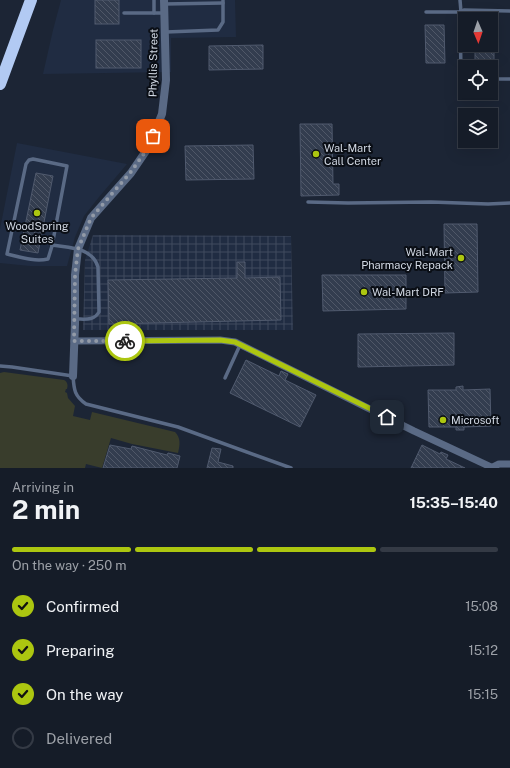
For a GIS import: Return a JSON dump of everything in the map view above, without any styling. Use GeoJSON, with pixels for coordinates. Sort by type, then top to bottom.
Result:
{"type":"FeatureCollection","features":[{"type":"Feature","properties":{"kind":"highway"},"geometry":{"type":"LineString","coordinates":[[0,84],[31,0]]}},
{"type":"Feature","properties":{"kind":"street","name":"Phyllis Street"},"geometry":{"type":"LineString","coordinates":[[73,376],[75,275],[78,249],[91,218],[130,173],[148,148],[162,114],[166,80],[164,2]]}},
{"type":"Feature","properties":{"kind":"street"},"geometry":{"type":"LineString","coordinates":[[74,341],[231,341],[241,344],[493,468],[499,464],[510,464]]}},
{"type":"Feature","properties":{"kind":"lane"},"geometry":{"type":"LineString","coordinates":[[154,0],[154,13]]}},
{"type":"Feature","properties":{"kind":"lane"},"geometry":{"type":"LineString","coordinates":[[460,0],[461,12],[464,10],[510,11]]}},
{"type":"Feature","properties":{"kind":"lane"},"geometry":{"type":"LineString","coordinates":[[164,2],[223,1],[223,22],[218,30],[165,32]]}},
{"type":"Feature","properties":{"kind":"lane"},"geometry":{"type":"LineString","coordinates":[[426,12],[458,12]]}},
{"type":"Feature","properties":{"kind":"lane"},"geometry":{"type":"LineString","coordinates":[[124,13],[164,13]]}},
{"type":"Feature","properties":{"kind":"lane"},"geometry":{"type":"LineString","coordinates":[[498,79],[510,79]]}},
{"type":"Feature","properties":{"kind":"lane"},"geometry":{"type":"LineString","coordinates":[[33,159],[67,166],[52,245],[48,259],[34,260],[7,254],[26,164],[29,160],[33,159]]}},
{"type":"Feature","properties":{"kind":"lane"},"geometry":{"type":"LineString","coordinates":[[308,202],[510,203]]}},
{"type":"Feature","properties":{"kind":"lane"},"geometry":{"type":"LineString","coordinates":[[52,245],[78,249],[90,254],[97,262],[99,312],[97,316],[93,318],[75,319]]}},
{"type":"Feature","properties":{"kind":"lane"},"geometry":{"type":"LineString","coordinates":[[225,378],[241,344]]}},
{"type":"Feature","properties":{"kind":"lane"},"geometry":{"type":"LineString","coordinates":[[0,366],[73,376],[74,390],[79,398],[86,404],[178,427],[291,468]]}},
{"type":"Feature","properties":{"kind":"shaded area"},"geometry":{"type":"Polygon","coordinates":[[[61,0],[235,0],[236,37],[171,38],[171,72],[43,74],[61,0]]]}},
{"type":"Feature","properties":{"kind":"shaded area"},"geometry":{"type":"Polygon","coordinates":[[[17,143],[127,164],[84,216],[75,237],[67,266],[30,266],[0,263],[0,229],[17,143]]]}},
{"type":"Feature","properties":{"kind":"shaded area"},"geometry":{"type":"Polygon","coordinates":[[[93,235],[291,236],[293,330],[83,330],[85,260],[93,235]]]}},
{"type":"Feature","properties":{"kind":"green space"},"geometry":{"type":"Polygon","coordinates":[[[4,372],[64,380],[68,385],[65,392],[75,406],[73,416],[90,420],[92,412],[175,432],[180,442],[178,453],[132,444],[111,438],[102,468],[86,464],[85,468],[0,468],[0,373],[4,372]]]}},
{"type":"Feature","properties":{"kind":"building"},"geometry":{"type":"Polygon","coordinates":[[[95,0],[119,0],[119,24],[95,24],[95,0]]]}},
{"type":"Feature","properties":{"kind":"building"},"geometry":{"type":"Polygon","coordinates":[[[425,25],[444,25],[445,63],[426,63],[425,25]]]}},
{"type":"Feature","properties":{"kind":"building"},"geometry":{"type":"Polygon","coordinates":[[[96,40],[141,40],[141,68],[96,68],[96,40]]]}},
{"type":"Feature","properties":{"kind":"building"},"geometry":{"type":"Polygon","coordinates":[[[263,45],[263,69],[209,70],[209,46],[263,45]]]}},
{"type":"Feature","properties":{"kind":"building"},"geometry":{"type":"Polygon","coordinates":[[[475,52],[494,52],[494,60],[475,60],[475,52]]]}},
{"type":"Feature","properties":{"kind":"building","name":"Wal-Mart Call Center"},"geometry":{"type":"Polygon","coordinates":[[[300,124],[332,124],[333,184],[339,184],[339,195],[301,196],[300,124]]]}},
{"type":"Feature","properties":{"kind":"building"},"geometry":{"type":"Polygon","coordinates":[[[253,145],[254,179],[186,180],[185,146],[253,145]]]}},
{"type":"Feature","properties":{"kind":"building","name":"WoodSpring Suites"},"geometry":{"type":"Polygon","coordinates":[[[36,173],[53,176],[38,253],[20,250],[36,173]]]}},
{"type":"Feature","properties":{"kind":"building","name":"Wal-Mart Pharmacy Repack"},"geometry":{"type":"Polygon","coordinates":[[[444,224],[477,224],[478,292],[445,293],[444,224]]]}},
{"type":"Feature","properties":{"kind":"building"},"geometry":{"type":"Polygon","coordinates":[[[237,262],[245,262],[245,278],[280,277],[281,320],[109,324],[108,280],[237,278],[237,262]]]}},
{"type":"Feature","properties":{"kind":"building","name":"Wal-Mart DRF"},"geometry":{"type":"Polygon","coordinates":[[[322,275],[406,275],[406,309],[323,311],[322,275]]]}},
{"type":"Feature","properties":{"kind":"building"},"geometry":{"type":"Polygon","coordinates":[[[454,333],[454,365],[358,367],[358,334],[454,333]]]}},
{"type":"Feature","properties":{"kind":"building"},"geometry":{"type":"Polygon","coordinates":[[[246,360],[279,376],[281,371],[288,374],[285,380],[316,395],[300,427],[230,393],[246,360]]]}},
{"type":"Feature","properties":{"kind":"building"},"geometry":{"type":"Polygon","coordinates":[[[463,386],[463,390],[490,389],[491,426],[464,427],[464,430],[456,430],[456,427],[429,427],[428,390],[456,390],[456,387],[463,386]]]}},
{"type":"Feature","properties":{"kind":"building"},"geometry":{"type":"Polygon","coordinates":[[[110,445],[131,449],[132,446],[167,455],[168,453],[180,456],[177,468],[103,468],[110,445]]]}},
{"type":"Feature","properties":{"kind":"building"},"geometry":{"type":"Polygon","coordinates":[[[422,445],[440,454],[441,452],[448,455],[446,459],[465,468],[411,468],[422,445]]]}},
{"type":"Feature","properties":{"kind":"building"},"geometry":{"type":"Polygon","coordinates":[[[212,448],[221,449],[218,462],[233,466],[233,468],[207,468],[212,448]]]}},
{"type":"Feature","properties":{"kind":"way so far"},"geometry":{"type":"LineString","coordinates":[[125,341],[74,341],[75,275],[78,249],[91,218],[130,173],[148,148],[153,136]]}},
{"type":"Feature","properties":{"kind":"place","name":"Wal-Mart Call Center"},"geometry":{"type":"Point","coordinates":[316,154]}},
{"type":"Feature","properties":{"kind":"place","name":"WoodSpring Suites"},"geometry":{"type":"Point","coordinates":[37,213]}},
{"type":"Feature","properties":{"kind":"place","name":"Wal-Mart Pharmacy Repack"},"geometry":{"type":"Point","coordinates":[461,258]}},
{"type":"Feature","properties":{"kind":"place","name":"Wal-Mart DRF"},"geometry":{"type":"Point","coordinates":[364,292]}},
{"type":"Feature","properties":{"kind":"place","name":"Microsoft"},"geometry":{"type":"Point","coordinates":[443,420]}},
{"type":"Feature","properties":{"kind":"route"},"geometry":{"type":"LineString","coordinates":[[125,341],[226,340],[235,342],[387,417]]}}]}
